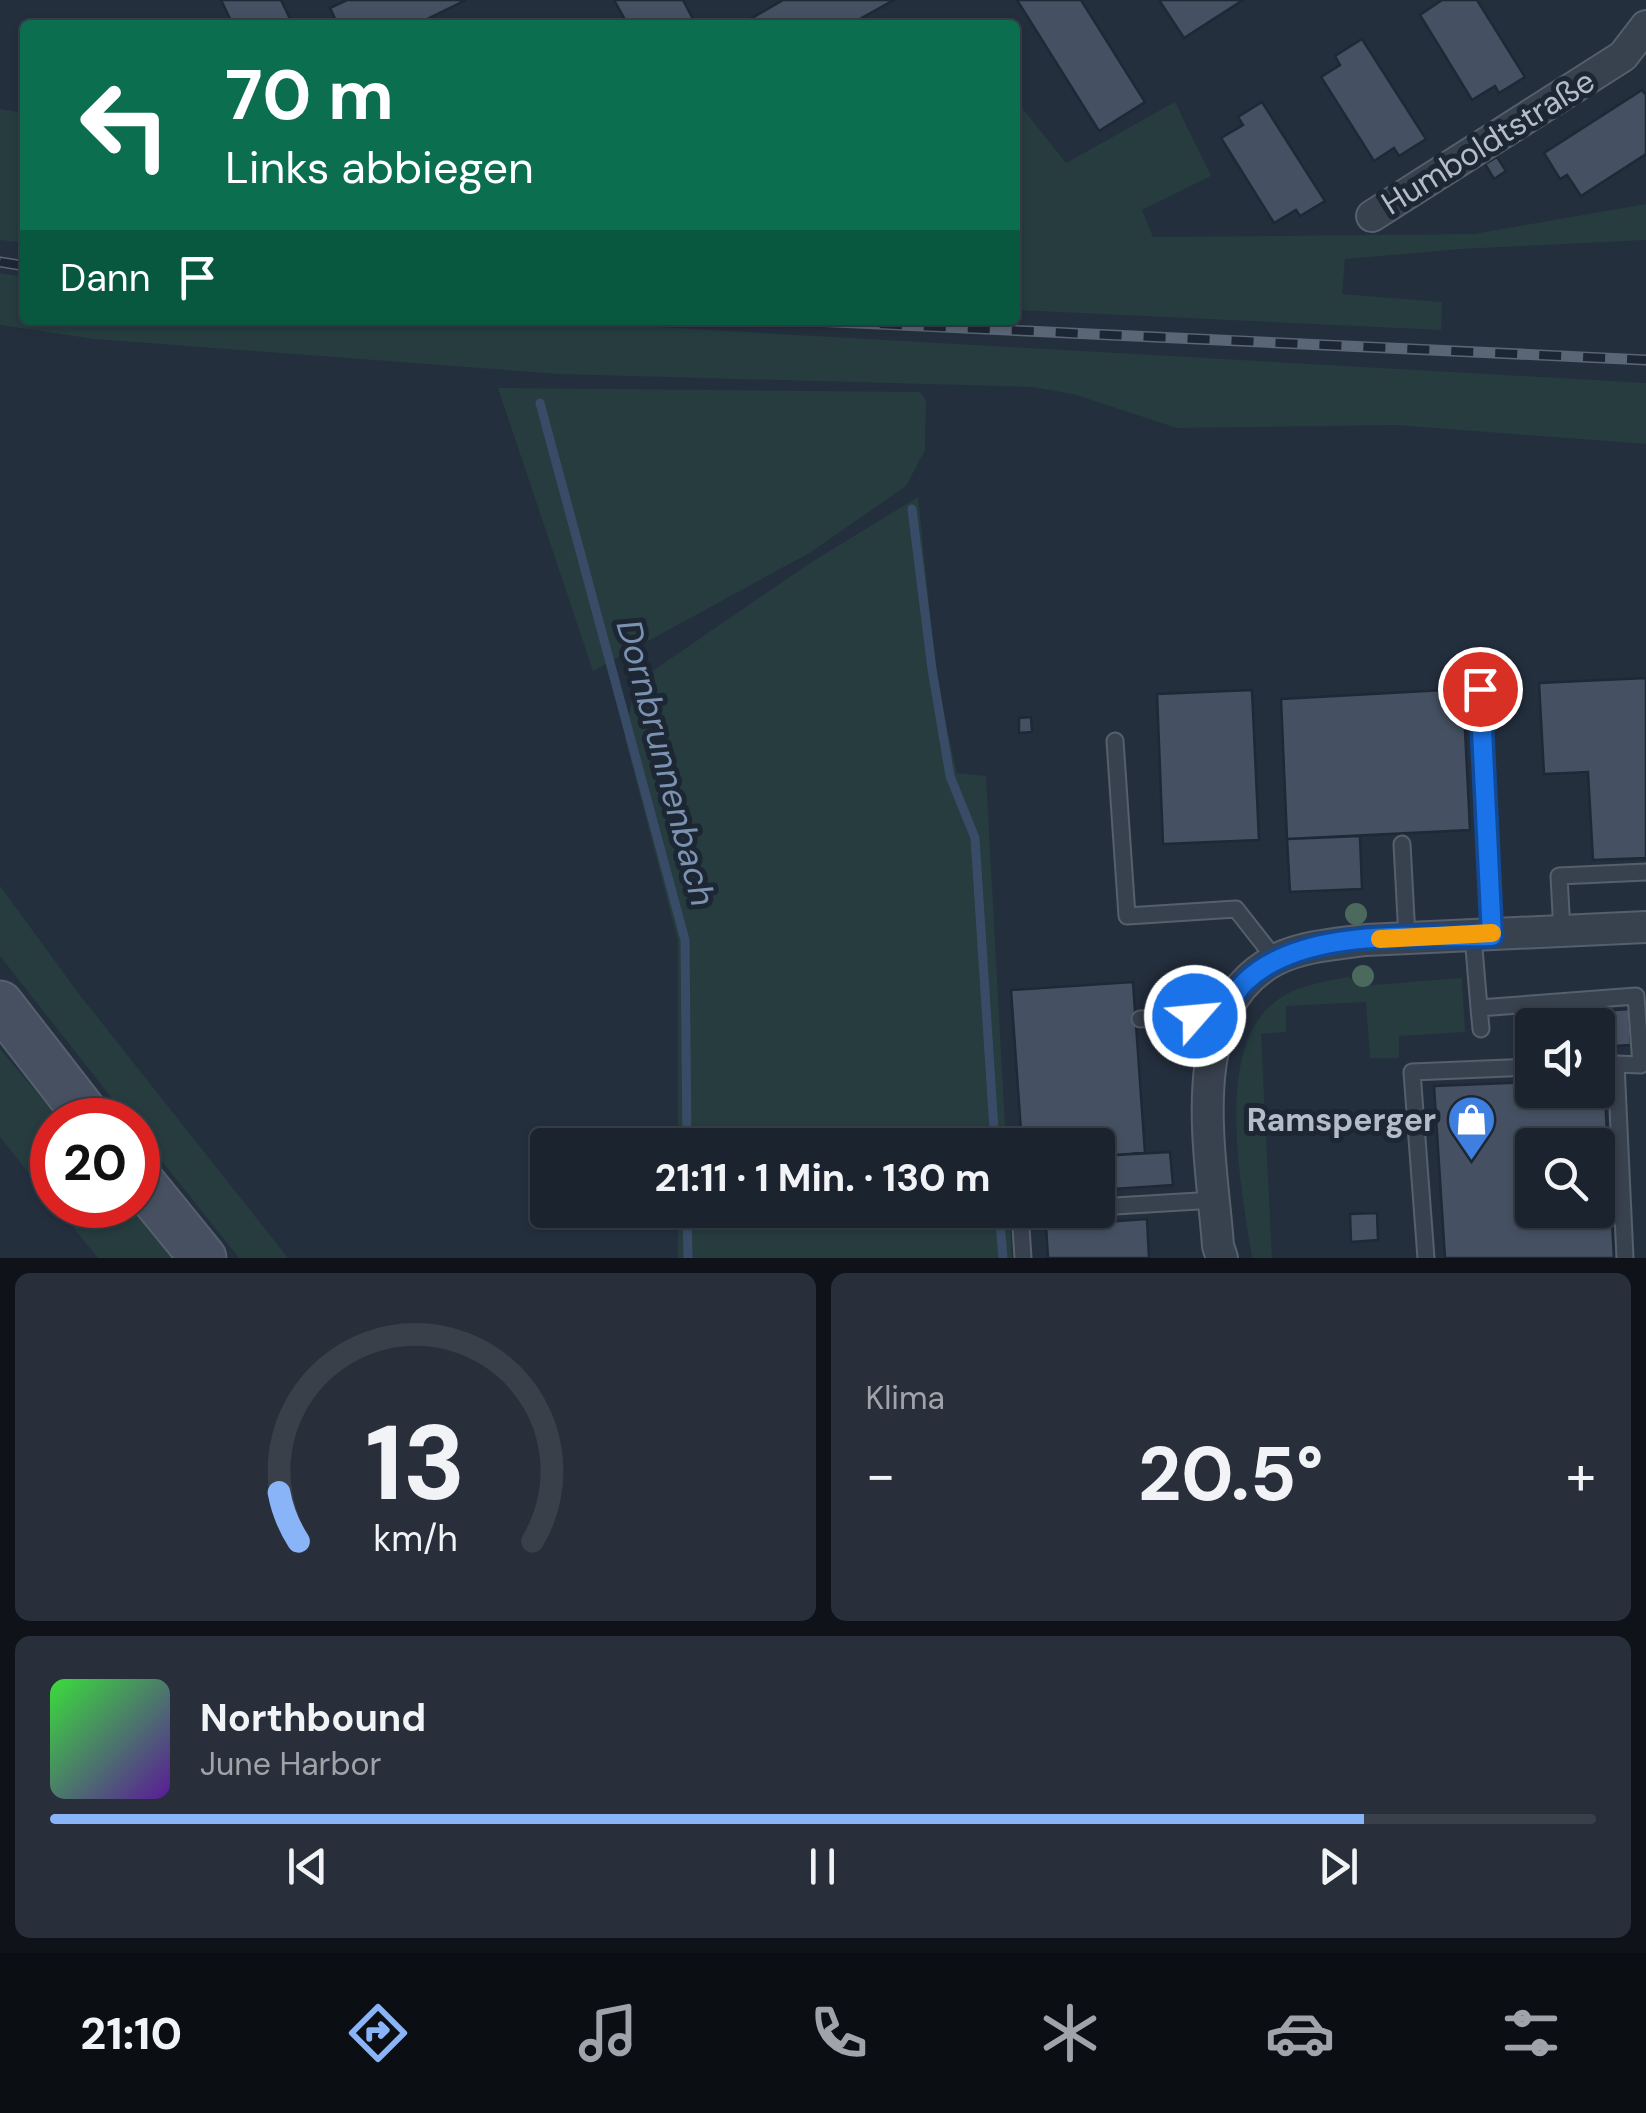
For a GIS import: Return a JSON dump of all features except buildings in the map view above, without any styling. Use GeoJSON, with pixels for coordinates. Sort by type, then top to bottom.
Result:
{"type":"FeatureCollection","features":[{"type":"Feature","properties":{"kind":"main road"},"geometry":{"type":"LineString","coordinates":[[0,1004],[73,1098]]}},
{"type":"Feature","properties":{"kind":"main road"},"geometry":{"type":"LineString","coordinates":[[160,1205],[203,1258]]}},
{"type":"Feature","properties":{"kind":"street","name":"Humboldtstraße"},"geometry":{"type":"LineString","coordinates":[[1372,216],[1623,56],[1646,26]]}},
{"type":"Feature","properties":{"kind":"street"},"geometry":{"type":"LineString","coordinates":[[1218,1254],[1208,1086],[1212,1048],[1222,1014],[1244,983],[1276,960],[1322,946],[1406,937],[1646,927]]}},
{"type":"Feature","properties":{"kind":"lane"},"geometry":{"type":"LineString","coordinates":[[1480,689],[1481,1030]]}},
{"type":"Feature","properties":{"kind":"lane"},"geometry":{"type":"LineString","coordinates":[[1115,740],[1127,916],[1236,909],[1276,960]]}},
{"type":"Feature","properties":{"kind":"lane"},"geometry":{"type":"LineString","coordinates":[[1402,844],[1406,937]]}},
{"type":"Feature","properties":{"kind":"lane"},"geometry":{"type":"LineString","coordinates":[[1562,932],[1560,876],[1646,872]]}},
{"type":"Feature","properties":{"kind":"lane"},"geometry":{"type":"LineString","coordinates":[[1480,1008],[1636,996],[1641,1064],[1616,1064],[1625,1258]]}},
{"type":"Feature","properties":{"kind":"lane"},"geometry":{"type":"LineString","coordinates":[[1140,1019],[1222,1014]]}},
{"type":"Feature","properties":{"kind":"lane"},"geometry":{"type":"LineString","coordinates":[[1426,1258],[1412,1072],[1515,1069]]}},
{"type":"Feature","properties":{"kind":"lane"},"geometry":{"type":"LineString","coordinates":[[1115,1206],[1214,1200]]}},
{"type":"Feature","properties":{"kind":"lane"},"geometry":{"type":"LineString","coordinates":[[1021,1228],[1023,1258]]}},
{"type":"Feature","properties":{"kind":"green space"},"geometry":{"type":"Polygon","coordinates":[[[1175,102],[1211,176],[1142,210],[1153,237],[1474,234],[1646,204],[1646,240],[1345,259],[1342,294],[1442,302],[1441,330],[1020,310],[1020,105],[1066,163],[1175,102]]]}},
{"type":"Feature","properties":{"kind":"green space"},"geometry":{"type":"Polygon","coordinates":[[[0,109],[20,112],[20,242],[0,240],[0,109]]]}},
{"type":"Feature","properties":{"kind":"green space"},"geometry":{"type":"Polygon","coordinates":[[[0,273],[20,276],[20,325],[620,325],[1646,383],[1646,444],[1396,425],[1177,428],[1073,394],[1032,387],[559,374],[95,339],[0,325],[0,273]]]}},
{"type":"Feature","properties":{"kind":"green space"},"geometry":{"type":"Polygon","coordinates":[[[498,388],[920,392],[926,400],[925,450],[906,486],[811,552],[593,671],[498,388]]]}},
{"type":"Feature","properties":{"kind":"green space"},"geometry":{"type":"Polygon","coordinates":[[[918,497],[938,691],[957,773],[986,776],[1005,1128],[678,1128],[678,941],[625,738],[635,683],[810,563],[918,497]]]}},
{"type":"Feature","properties":{"kind":"green space"},"geometry":{"type":"Polygon","coordinates":[[[0,886],[79,994],[288,1258],[239,1258],[160,1159],[160,1098],[112,1098],[0,956],[0,886]]]}},
{"type":"Feature","properties":{"kind":"green space"},"geometry":{"type":"Polygon","coordinates":[[[1348,977],[1360,986],[1462,978],[1465,1032],[1399,1036],[1399,1058],[1370,1058],[1366,1002],[1286,1006],[1286,1032],[1261,1034],[1272,1258],[1252,1258],[1236,1122],[1244,1052],[1256,1023],[1276,1001],[1301,988],[1348,977]]]}},
{"type":"Feature","properties":{"kind":"green space"},"geometry":{"type":"Polygon","coordinates":[[[0,1049],[41,1098],[30,1098],[30,1174],[0,1137],[0,1049]]]}},
{"type":"Feature","properties":{"kind":"green space"},"geometry":{"type":"Polygon","coordinates":[[[74,1228],[157,1228],[184,1258],[98,1258],[74,1228]]]}},
{"type":"Feature","properties":{"kind":"green space"},"geometry":{"type":"Polygon","coordinates":[[[678,1228],[1010,1228],[1012,1258],[678,1258],[678,1228]]]}},
{"type":"Feature","properties":{"kind":"waterway","name":"Dornbrunnenbach"},"geometry":{"type":"LineString","coordinates":[[540,403],[685,940],[687,1128]]}},
{"type":"Feature","properties":{"kind":"waterway"},"geometry":{"type":"LineString","coordinates":[[912,509],[950,776],[975,838],[994,1128]]}},
{"type":"Feature","properties":{"kind":"waterway","name":"Dornbrunnenbach"},"geometry":{"type":"LineString","coordinates":[[687,1228],[688,1258]]}},
{"type":"Feature","properties":{"kind":"waterway"},"geometry":{"type":"LineString","coordinates":[[1000,1228],[1003,1258]]}},
{"type":"Feature","properties":{"kind":"railway"},"geometry":{"type":"LineString","coordinates":[[0,262],[20,265]]}},
{"type":"Feature","properties":{"kind":"railway"},"geometry":{"type":"LineString","coordinates":[[899,325],[1646,360]]}},
{"type":"Feature","properties":{"kind":"slow traffic"},"geometry":{"type":"LineString","coordinates":[[1380,939],[1492,933]]}},
{"type":"Feature","properties":{"kind":"place","name":"Ramsperger"},"geometry":{"type":"Point","coordinates":[1471,1162]}},
{"type":"Feature","properties":{"kind":"route"},"geometry":{"type":"LineString","coordinates":[[1195,1016],[1222,1014],[1244,983],[1276,960],[1322,946],[1406,937],[1492,936],[1480,689]]}}]}
